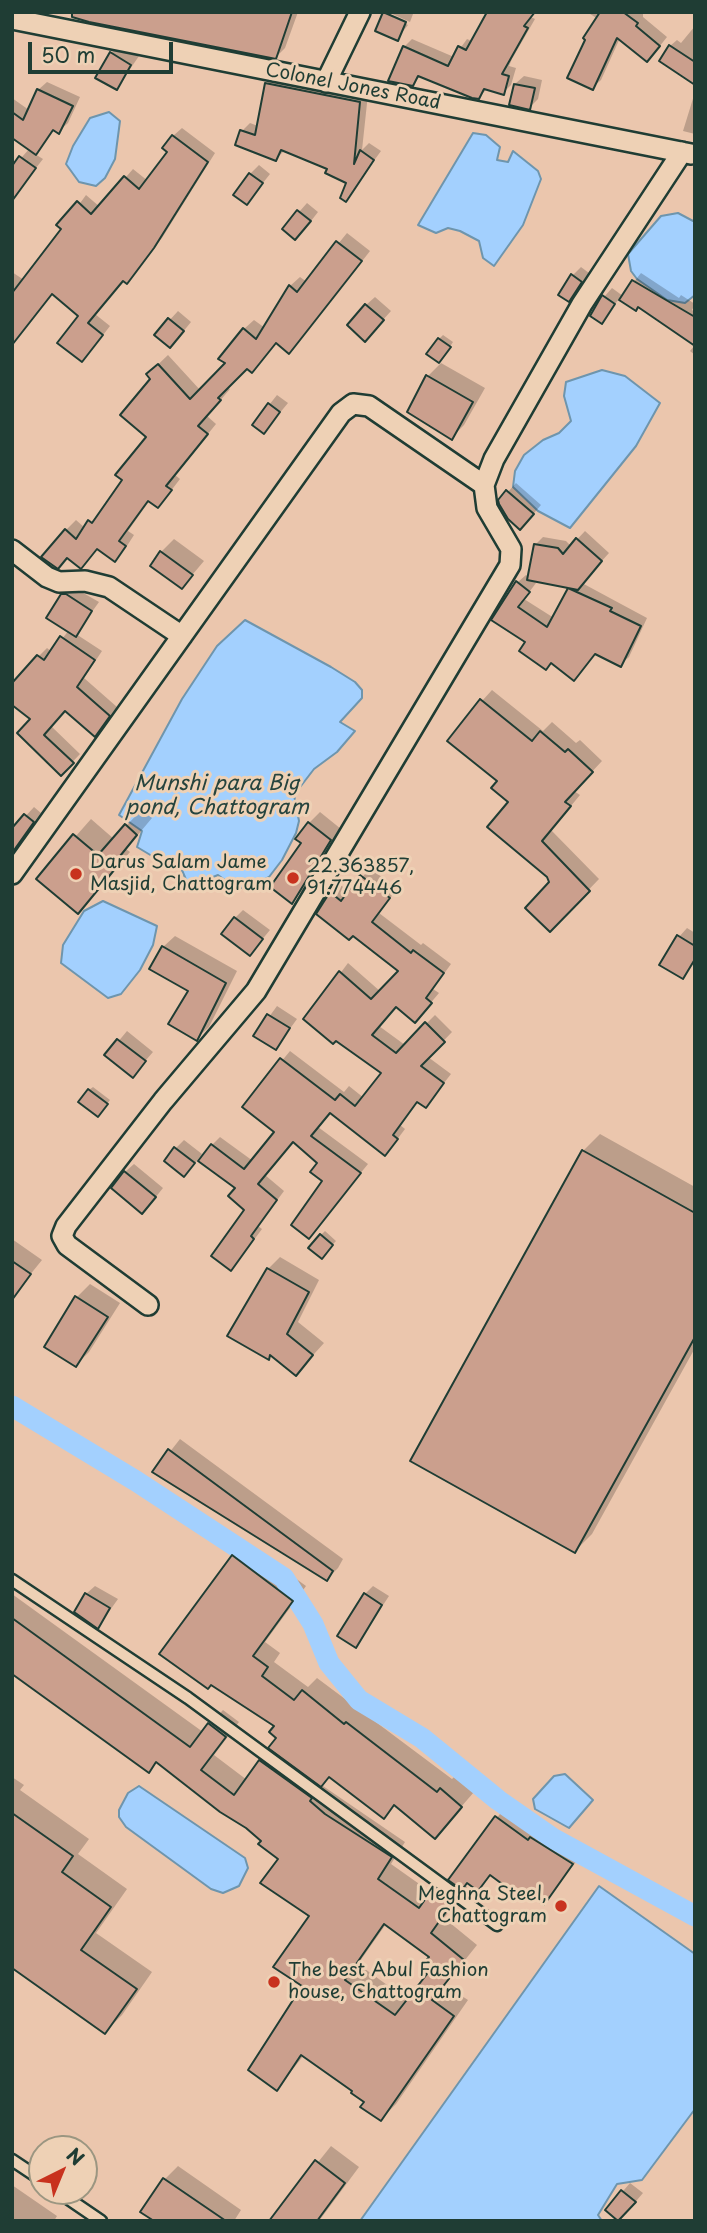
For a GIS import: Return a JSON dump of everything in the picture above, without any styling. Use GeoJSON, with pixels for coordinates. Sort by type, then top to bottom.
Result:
{"type":"FeatureCollection","features":[{"type":"Feature","properties":{"kind":"street"},"geometry":{"type":"LineString","coordinates":[[326,82],[360,12]]}},
{"type":"Feature","properties":{"kind":"street","name":"Colonel Jones Road"},"geometry":{"type":"LineString","coordinates":[[12,19],[688,153]]}},
{"type":"Feature","properties":{"kind":"street"},"geometry":{"type":"LineString","coordinates":[[148,1306],[67,1245],[62,1236],[163,1101],[256,991],[510,565],[511,549],[486,508],[484,485],[494,459],[582,303],[688,153]]}},
{"type":"Feature","properties":{"kind":"street"},"geometry":{"type":"LineString","coordinates":[[12,874],[341,413],[353,404],[369,406],[484,485]]}},
{"type":"Feature","properties":{"kind":"street"},"geometry":{"type":"LineString","coordinates":[[12,550],[47,577],[60,582],[85,582],[109,587],[182,636]]}},
{"type":"Feature","properties":{"kind":"lane"},"geometry":{"type":"LineString","coordinates":[[12,1580],[188,1698],[497,1925]]}},
{"type":"Feature","properties":{"kind":"lane"},"geometry":{"type":"LineString","coordinates":[[12,2160],[28,2171]]}},
{"type":"Feature","properties":{"kind":"lane"},"geometry":{"type":"LineString","coordinates":[[78,2205],[101,2221]]}},
{"type":"Feature","properties":{"kind":"water"},"geometry":{"type":"Polygon","coordinates":[[[109,112],[120,121],[115,159],[105,178],[96,186],[79,182],[66,164],[73,146],[90,118],[109,112]]]}},
{"type":"Feature","properties":{"kind":"water"},"geometry":{"type":"Polygon","coordinates":[[[473,133],[486,135],[500,147],[497,160],[508,162],[513,151],[538,171],[541,179],[523,225],[494,266],[483,258],[479,241],[460,231],[448,228],[436,233],[418,225],[473,133]]]}},
{"type":"Feature","properties":{"kind":"water"},"geometry":{"type":"Polygon","coordinates":[[[678,213],[695,222],[695,295],[685,303],[667,300],[637,279],[631,271],[628,254],[661,216],[678,213]]]}},
{"type":"Feature","properties":{"kind":"water"},"geometry":{"type":"Polygon","coordinates":[[[602,370],[625,376],[660,403],[636,446],[570,528],[538,511],[513,487],[515,471],[524,455],[543,440],[559,433],[571,421],[564,396],[566,382],[602,370]]]}},
{"type":"Feature","properties":{"kind":"water","name":"Munshi para Big pond, Chattogram"},"geometry":{"type":"Polygon","coordinates":[[[245,620],[331,667],[355,682],[362,690],[362,698],[340,722],[355,731],[337,752],[314,769],[294,795],[299,821],[282,860],[269,877],[246,889],[233,886],[218,875],[198,883],[187,882],[179,863],[171,858],[152,856],[137,847],[142,831],[119,815],[182,699],[217,646],[245,620]]]}},
{"type":"Feature","properties":{"kind":"water"},"geometry":{"type":"Polygon","coordinates":[[[103,901],[157,926],[153,945],[140,970],[121,994],[108,998],[61,963],[63,945],[84,911],[103,901]]]}},
{"type":"Feature","properties":{"kind":"water"},"geometry":{"type":"Polygon","coordinates":[[[565,1774],[593,1800],[569,1828],[535,1809],[533,1799],[554,1776],[565,1774]]]}},
{"type":"Feature","properties":{"kind":"water"},"geometry":{"type":"Polygon","coordinates":[[[139,1786],[245,1858],[248,1868],[239,1886],[223,1893],[211,1889],[126,1827],[119,1817],[119,1810],[128,1793],[139,1786]]]}},
{"type":"Feature","properties":{"kind":"water"},"geometry":{"type":"Polygon","coordinates":[[[599,1886],[695,1954],[695,2109],[642,2180],[617,2184],[598,2215],[602,2221],[360,2221],[599,1886]]]}},
{"type":"Feature","properties":{"kind":"building"},"geometry":{"type":"Polygon","coordinates":[[[72,12],[292,12],[276,59],[89,22],[72,17],[72,12]]]}},
{"type":"Feature","properties":{"kind":"building"},"geometry":{"type":"Polygon","coordinates":[[[383,12],[406,22],[398,41],[375,31],[383,12]]]}},
{"type":"Feature","properties":{"kind":"building"},"geometry":{"type":"Polygon","coordinates":[[[487,12],[535,12],[524,26],[528,28],[502,74],[509,76],[504,95],[484,89],[479,99],[472,98],[418,76],[413,86],[388,81],[403,46],[448,66],[458,46],[466,50],[487,12]]]}},
{"type":"Feature","properties":{"kind":"building"},"geometry":{"type":"Polygon","coordinates":[[[600,12],[623,12],[660,46],[647,62],[617,38],[593,90],[567,78],[585,40],[583,38],[600,12]]]}},
{"type":"Feature","properties":{"kind":"building"},"geometry":{"type":"Polygon","coordinates":[[[669,45],[695,62],[695,85],[659,61],[669,45]]]}},
{"type":"Feature","properties":{"kind":"building"},"geometry":{"type":"Polygon","coordinates":[[[110,52],[131,65],[117,90],[95,78],[110,52]]]}},
{"type":"Feature","properties":{"kind":"building"},"geometry":{"type":"Polygon","coordinates":[[[265,83],[360,102],[354,164],[360,150],[374,160],[346,202],[340,198],[346,183],[325,173],[327,169],[281,150],[276,161],[235,145],[240,130],[255,135],[265,83]]]}},
{"type":"Feature","properties":{"kind":"building"},"geometry":{"type":"Polygon","coordinates":[[[514,84],[535,88],[530,110],[509,105],[514,84]]]}},
{"type":"Feature","properties":{"kind":"building"},"geometry":{"type":"Polygon","coordinates":[[[37,89],[73,106],[59,134],[53,130],[36,155],[12,138],[12,112],[23,120],[37,89]]]}},
{"type":"Feature","properties":{"kind":"building"},"geometry":{"type":"Polygon","coordinates":[[[172,135],[208,162],[154,248],[127,284],[123,281],[88,323],[103,335],[82,362],[57,343],[78,316],[52,294],[12,345],[12,293],[61,229],[56,225],[77,201],[91,214],[124,176],[139,189],[167,152],[162,148],[172,135]]]}},
{"type":"Feature","properties":{"kind":"building"},"geometry":{"type":"Polygon","coordinates":[[[19,156],[36,168],[12,201],[12,166],[19,156]]]}},
{"type":"Feature","properties":{"kind":"building"},"geometry":{"type":"Polygon","coordinates":[[[249,173],[263,183],[247,205],[233,195],[249,173]]]}},
{"type":"Feature","properties":{"kind":"building"},"geometry":{"type":"Polygon","coordinates":[[[297,210],[311,221],[295,240],[282,229],[297,210]]]}},
{"type":"Feature","properties":{"kind":"building"},"geometry":{"type":"Polygon","coordinates":[[[336,241],[362,261],[289,354],[276,343],[252,373],[247,369],[218,398],[221,400],[198,426],[208,434],[166,486],[172,490],[158,508],[148,501],[119,541],[126,546],[115,562],[97,549],[81,569],[67,558],[58,569],[41,557],[65,529],[76,539],[88,520],[92,523],[122,480],[115,475],[146,437],[120,415],[150,379],[146,374],[158,364],[190,399],[225,363],[218,359],[243,328],[256,339],[289,285],[297,292],[336,241]]]}},
{"type":"Feature","properties":{"kind":"building"},"geometry":{"type":"Polygon","coordinates":[[[571,274],[582,282],[569,302],[558,295],[571,274]]]}},
{"type":"Feature","properties":{"kind":"building"},"geometry":{"type":"Polygon","coordinates":[[[632,280],[695,317],[695,346],[638,307],[636,311],[619,300],[632,280]]]}},
{"type":"Feature","properties":{"kind":"building"},"geometry":{"type":"Polygon","coordinates":[[[602,295],[615,304],[602,324],[590,316],[602,295]]]}},
{"type":"Feature","properties":{"kind":"building"},"geometry":{"type":"Polygon","coordinates":[[[365,304],[384,320],[365,342],[347,325],[365,304]]]}},
{"type":"Feature","properties":{"kind":"building"},"geometry":{"type":"Polygon","coordinates":[[[168,318],[184,331],[170,348],[154,335],[168,318]]]}},
{"type":"Feature","properties":{"kind":"building"},"geometry":{"type":"Polygon","coordinates":[[[438,338],[451,347],[439,363],[426,354],[438,338]]]}},
{"type":"Feature","properties":{"kind":"building"},"geometry":{"type":"Polygon","coordinates":[[[426,375],[473,402],[452,440],[407,412],[426,375]]]}},
{"type":"Feature","properties":{"kind":"building"},"geometry":{"type":"Polygon","coordinates":[[[268,403],[280,412],[264,434],[252,425],[268,403]]]}},
{"type":"Feature","properties":{"kind":"building"},"geometry":{"type":"Polygon","coordinates":[[[506,490],[534,514],[520,530],[508,519],[499,504],[498,500],[506,490]]]}},
{"type":"Feature","properties":{"kind":"building"},"geometry":{"type":"Polygon","coordinates":[[[576,538],[602,561],[578,590],[527,580],[534,544],[558,548],[563,554],[576,538]]]}},
{"type":"Feature","properties":{"kind":"building"},"geometry":{"type":"Polygon","coordinates":[[[160,551],[193,575],[182,589],[150,566],[160,551]]]}},
{"type":"Feature","properties":{"kind":"building"},"geometry":{"type":"Polygon","coordinates":[[[516,581],[530,592],[518,607],[547,627],[568,588],[612,608],[610,611],[641,626],[621,667],[595,654],[574,681],[551,663],[546,670],[519,651],[525,642],[491,620],[516,581]]]}},
{"type":"Feature","properties":{"kind":"building"},"geometry":{"type":"Polygon","coordinates":[[[61,594],[66,594],[92,611],[76,637],[46,618],[61,594]]]}},
{"type":"Feature","properties":{"kind":"building"},"geometry":{"type":"Polygon","coordinates":[[[60,636],[95,660],[77,687],[110,716],[95,737],[65,711],[44,735],[74,763],[61,776],[17,733],[30,719],[12,705],[12,683],[37,655],[44,660],[60,636]]]}},
{"type":"Feature","properties":{"kind":"building"},"geometry":{"type":"Polygon","coordinates":[[[480,699],[532,741],[540,731],[565,752],[568,749],[593,772],[565,802],[571,806],[542,841],[590,891],[550,932],[525,908],[549,882],[547,877],[487,827],[508,802],[491,788],[497,781],[447,741],[480,699]]]}},
{"type":"Feature","properties":{"kind":"building"},"geometry":{"type":"Polygon","coordinates":[[[24,814],[34,822],[12,853],[12,828],[24,814]]]}},
{"type":"Feature","properties":{"kind":"building"},"geometry":{"type":"Polygon","coordinates":[[[308,822],[331,840],[292,904],[270,887],[301,843],[295,839],[308,822]]]}},
{"type":"Feature","properties":{"kind":"building","name":"Darus Salam Jame Masjid, Chattogram"},"geometry":{"type":"Polygon","coordinates":[[[125,824],[137,835],[112,866],[115,869],[78,914],[36,879],[73,834],[98,855],[125,824]]]}},
{"type":"Feature","properties":{"kind":"building"},"geometry":{"type":"Polygon","coordinates":[[[360,875],[390,898],[372,922],[411,953],[413,950],[444,973],[426,998],[432,1003],[415,1023],[396,1007],[372,1035],[396,1053],[425,1022],[445,1042],[421,1066],[444,1083],[426,1108],[417,1102],[393,1135],[398,1139],[385,1156],[330,1113],[311,1136],[361,1173],[309,1239],[291,1225],[322,1181],[310,1172],[317,1163],[293,1142],[258,1184],[277,1200],[251,1236],[254,1239],[231,1271],[211,1256],[244,1210],[228,1196],[235,1188],[198,1161],[211,1144],[244,1169],[274,1132],[242,1107],[280,1058],[335,1100],[340,1094],[355,1106],[381,1073],[336,1041],[333,1044],[303,1019],[339,971],[371,999],[398,971],[353,936],[349,940],[316,914],[330,892],[341,901],[360,875]]]}},
{"type":"Feature","properties":{"kind":"building"},"geometry":{"type":"Polygon","coordinates":[[[234,917],[263,939],[250,956],[221,934],[234,917]]]}},
{"type":"Feature","properties":{"kind":"building"},"geometry":{"type":"Polygon","coordinates":[[[677,935],[695,946],[695,959],[683,979],[659,965],[677,935]]]}},
{"type":"Feature","properties":{"kind":"building"},"geometry":{"type":"Polygon","coordinates":[[[162,946],[226,983],[197,1041],[168,1024],[188,991],[149,969],[162,946]]]}},
{"type":"Feature","properties":{"kind":"building"},"geometry":{"type":"Polygon","coordinates":[[[267,1014],[290,1028],[276,1050],[253,1036],[267,1014]]]}},
{"type":"Feature","properties":{"kind":"building"},"geometry":{"type":"Polygon","coordinates":[[[117,1039],[146,1061],[133,1078],[104,1055],[117,1039]]]}},
{"type":"Feature","properties":{"kind":"building"},"geometry":{"type":"Polygon","coordinates":[[[88,1089],[108,1104],[98,1117],[78,1102],[88,1089]]]}},
{"type":"Feature","properties":{"kind":"building"},"geometry":{"type":"Polygon","coordinates":[[[174,1147],[195,1163],[184,1177],[164,1161],[174,1147]]]}},
{"type":"Feature","properties":{"kind":"building"},"geometry":{"type":"Polygon","coordinates":[[[582,1150],[695,1213],[695,1337],[575,1553],[410,1461],[582,1150]]]}},
{"type":"Feature","properties":{"kind":"building"},"geometry":{"type":"Polygon","coordinates":[[[124,1171],[156,1197],[142,1214],[111,1188],[124,1171]]]}},
{"type":"Feature","properties":{"kind":"building"},"geometry":{"type":"Polygon","coordinates":[[[320,1234],[333,1245],[322,1259],[308,1248],[320,1234]]]}},
{"type":"Feature","properties":{"kind":"building"},"geometry":{"type":"Polygon","coordinates":[[[12,1261],[31,1274],[12,1300],[12,1261]]]}},
{"type":"Feature","properties":{"kind":"building"},"geometry":{"type":"Polygon","coordinates":[[[267,1268],[309,1292],[287,1334],[313,1355],[296,1376],[270,1355],[269,1360],[227,1336],[267,1268]]]}},
{"type":"Feature","properties":{"kind":"building"},"geometry":{"type":"Polygon","coordinates":[[[75,1296],[108,1317],[76,1367],[44,1347],[75,1296]]]}},
{"type":"Feature","properties":{"kind":"building"},"geometry":{"type":"Polygon","coordinates":[[[168,1449],[333,1571],[327,1581],[152,1472],[168,1449]]]}},
{"type":"Feature","properties":{"kind":"building"},"geometry":{"type":"Polygon","coordinates":[[[232,1555],[293,1601],[253,1656],[268,1667],[262,1676],[294,1700],[302,1690],[344,1724],[346,1722],[437,1792],[440,1788],[462,1807],[435,1839],[394,1805],[384,1819],[329,1777],[321,1787],[268,1748],[276,1738],[269,1732],[274,1726],[211,1685],[208,1689],[159,1654],[232,1555]]]}},
{"type":"Feature","properties":{"kind":"building"},"geometry":{"type":"Polygon","coordinates":[[[85,1593],[110,1608],[98,1629],[74,1612],[85,1593]]]}},
{"type":"Feature","properties":{"kind":"building"},"geometry":{"type":"Polygon","coordinates":[[[364,1593],[382,1605],[356,1648],[337,1636],[364,1593]]]}},
{"type":"Feature","properties":{"kind":"building"},"geometry":{"type":"Polygon","coordinates":[[[12,1618],[190,1747],[208,1723],[226,1737],[201,1770],[234,1795],[259,1760],[312,1798],[310,1801],[325,1814],[392,1857],[378,1879],[419,1908],[431,1891],[437,1896],[440,1892],[453,1902],[431,1933],[464,1960],[432,2000],[454,2016],[381,2121],[360,2107],[364,2102],[351,2093],[352,2091],[301,2055],[277,2091],[248,2070],[302,1986],[273,1967],[309,1916],[260,1883],[278,1859],[258,1844],[261,1841],[246,1828],[220,1812],[156,1762],[149,1773],[12,1674],[12,1618]],[[384,1924],[345,1980],[395,2015],[427,1974],[420,1968],[429,1957],[384,1924]]]}},
{"type":"Feature","properties":{"kind":"building"},"geometry":{"type":"Polygon","coordinates":[[[12,1813],[73,1856],[62,1872],[111,1907],[81,1950],[137,1989],[105,2034],[12,1968],[12,1813]]]}},
{"type":"Feature","properties":{"kind":"building"},"geometry":{"type":"Polygon","coordinates":[[[495,1816],[528,1840],[530,1837],[573,1864],[544,1905],[522,1889],[517,1895],[490,1875],[478,1891],[467,1883],[462,1890],[448,1880],[495,1816]]]}},
{"type":"Feature","properties":{"kind":"building"},"geometry":{"type":"Polygon","coordinates":[[[315,2160],[345,2183],[317,2221],[269,2221],[315,2160]]]}},
{"type":"Feature","properties":{"kind":"building"},"geometry":{"type":"Polygon","coordinates":[[[163,2178],[226,2221],[154,2221],[140,2212],[163,2178]]]}},
{"type":"Feature","properties":{"kind":"building"},"geometry":{"type":"Polygon","coordinates":[[[621,2190],[636,2202],[618,2221],[605,2210],[621,2190]]]}},
{"type":"Feature","properties":{"kind":"waterway"},"geometry":{"type":"LineString","coordinates":[[12,1406],[136,1481],[284,1578],[313,1624],[329,1663],[359,1700],[422,1738],[498,1800],[554,1839],[695,1916]]}},
{"type":"Feature","properties":{"kind":"place","name":"Darus Salam Jame Masjid, Chattogram"},"geometry":{"type":"Point","coordinates":[76,874]}},
{"type":"Feature","properties":{"kind":"place","name":"22.363857, 91.774446"},"geometry":{"type":"Point","coordinates":[293,878]}},
{"type":"Feature","properties":{"kind":"place","name":"Meghna Steel, Chattogram"},"geometry":{"type":"Point","coordinates":[561,1906]}},
{"type":"Feature","properties":{"kind":"place","name":"The best Abul Fashion house, Chattogram"},"geometry":{"type":"Point","coordinates":[274,1982]}}]}
